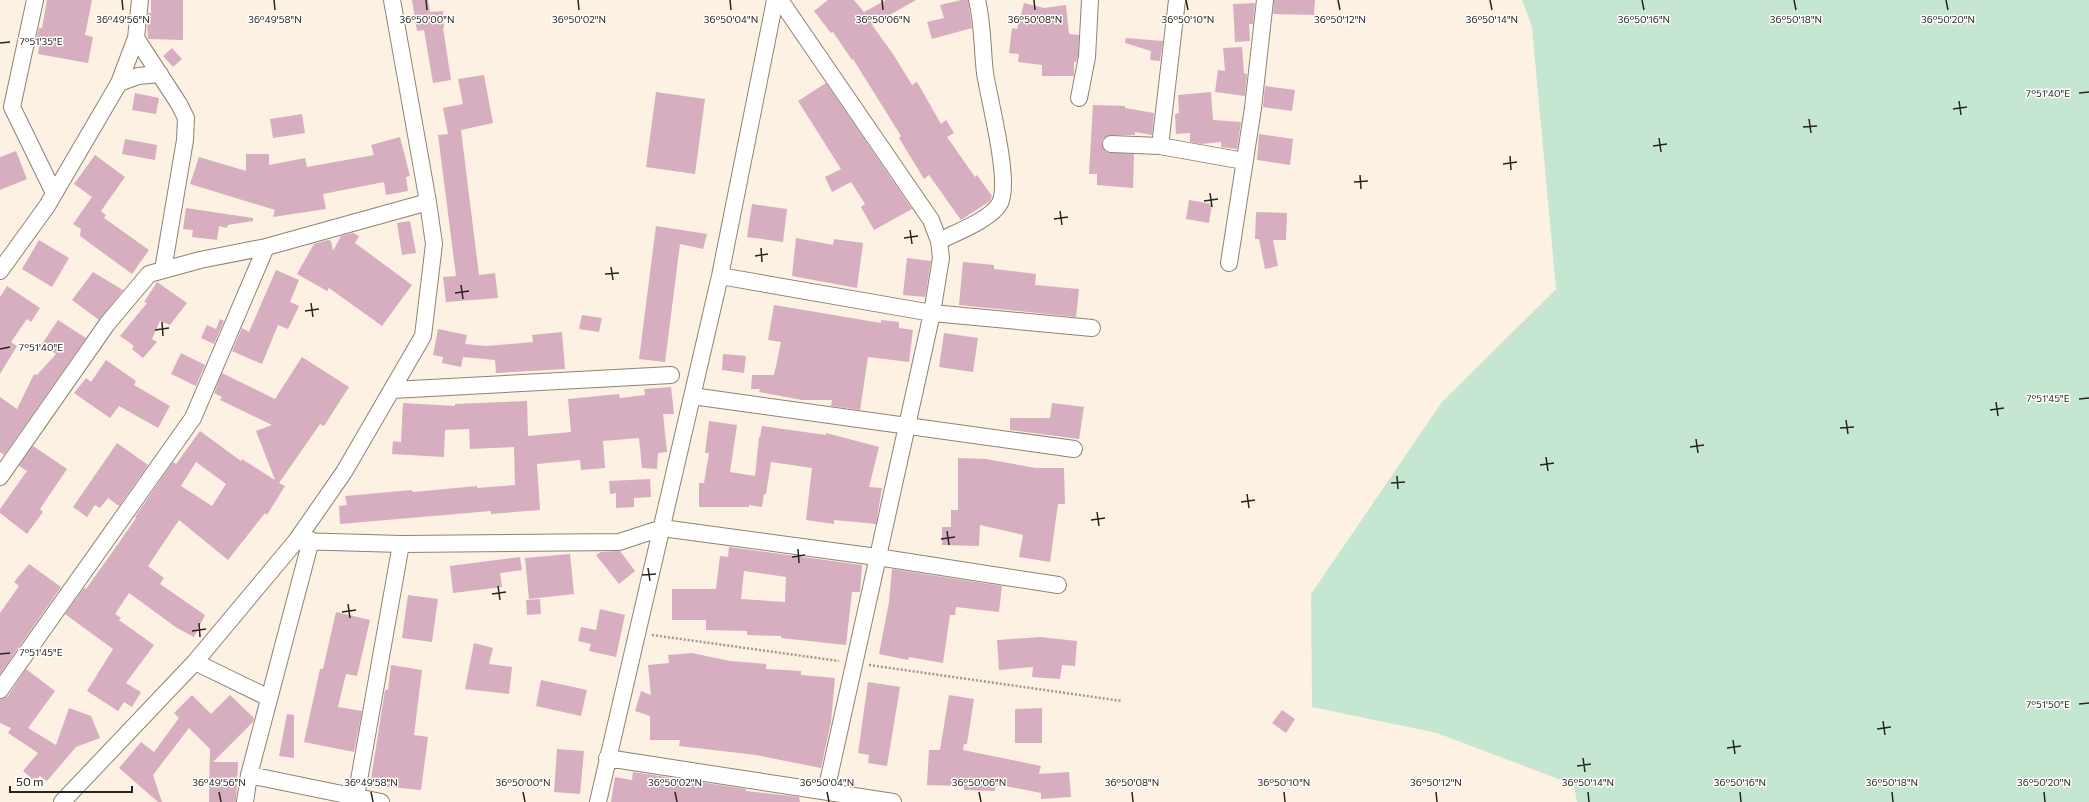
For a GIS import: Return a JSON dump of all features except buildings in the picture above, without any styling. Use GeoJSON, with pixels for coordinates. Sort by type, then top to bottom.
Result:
{"type":"FeatureCollection","features":[{"type":"Feature","properties":{"kind":"street"},"geometry":{"type":"LineString","coordinates":[[35,0],[12,107],[54,194]]}},
{"type":"Feature","properties":{"kind":"street"},"geometry":{"type":"LineString","coordinates":[[0,271],[54,194],[119,83],[136,38],[140,0]]}},
{"type":"Feature","properties":{"kind":"street"},"geometry":{"type":"LineString","coordinates":[[62,802],[195,662],[304,541],[423,336],[434,244],[428,202],[392,0]]}},
{"type":"Feature","properties":{"kind":"street"},"geometry":{"type":"LineString","coordinates":[[598,802],[720,276],[775,0]]}},
{"type":"Feature","properties":{"kind":"street"},"geometry":{"type":"LineString","coordinates":[[780,0],[931,220],[939,241],[941,258],[932,312],[826,791]]}},
{"type":"Feature","properties":{"kind":"street"},"geometry":{"type":"LineString","coordinates":[[939,241],[967,227],[996,209],[1001,201],[1003,181],[996,127],[986,75],[981,16],[977,0]]}},
{"type":"Feature","properties":{"kind":"street"},"geometry":{"type":"LineString","coordinates":[[1079,98],[1087,57],[1090,0]]}},
{"type":"Feature","properties":{"kind":"street"},"geometry":{"type":"LineString","coordinates":[[1160,146],[1177,0]]}},
{"type":"Feature","properties":{"kind":"street"},"geometry":{"type":"LineString","coordinates":[[1229,263],[1253,108],[1265,0]]}},
{"type":"Feature","properties":{"kind":"street"},"geometry":{"type":"LineString","coordinates":[[136,38],[179,104],[186,118],[185,140],[163,270]]}},
{"type":"Feature","properties":{"kind":"street"},"geometry":{"type":"LineString","coordinates":[[119,83],[138,76],[160,74]]}},
{"type":"Feature","properties":{"kind":"street"},"geometry":{"type":"LineString","coordinates":[[1111,144],[1160,146],[1244,161]]}},
{"type":"Feature","properties":{"kind":"street"},"geometry":{"type":"LineString","coordinates":[[0,477],[126,299],[149,274],[200,260],[266,247],[428,202]]}},
{"type":"Feature","properties":{"kind":"street"},"geometry":{"type":"LineString","coordinates":[[0,690],[193,418],[266,247]]}},
{"type":"Feature","properties":{"kind":"street"},"geometry":{"type":"LineString","coordinates":[[720,276],[932,312],[1092,328]]}},
{"type":"Feature","properties":{"kind":"street"},"geometry":{"type":"LineString","coordinates":[[392,390],[671,375]]}},
{"type":"Feature","properties":{"kind":"street"},"geometry":{"type":"LineString","coordinates":[[692,396],[1074,449]]}},
{"type":"Feature","properties":{"kind":"street"},"geometry":{"type":"LineString","coordinates":[[304,541],[401,544],[619,542],[662,528],[877,557],[1058,585]]}},
{"type":"Feature","properties":{"kind":"street"},"geometry":{"type":"LineString","coordinates":[[245,802],[249,775],[269,698],[304,541]]}},
{"type":"Feature","properties":{"kind":"street"},"geometry":{"type":"LineString","coordinates":[[356,797],[401,544]]}},
{"type":"Feature","properties":{"kind":"street"},"geometry":{"type":"LineString","coordinates":[[195,662],[269,698]]}},
{"type":"Feature","properties":{"kind":"street"},"geometry":{"type":"LineString","coordinates":[[607,758],[893,802]]}},
{"type":"Feature","properties":{"kind":"street"},"geometry":{"type":"LineString","coordinates":[[249,775],[335,797],[356,797],[381,802]]}},
{"type":"Feature","properties":{"kind":"path"},"geometry":{"type":"LineString","coordinates":[[637,632],[1122,701]]}},
{"type":"Feature","properties":{"kind":"green space"},"geometry":{"type":"Polygon","coordinates":[[[1522,0],[2089,0],[2089,802],[1577,802],[1574,785],[1437,733],[1312,707],[1311,594],[1442,402],[1556,289],[1532,27],[1522,0]]]}}]}
